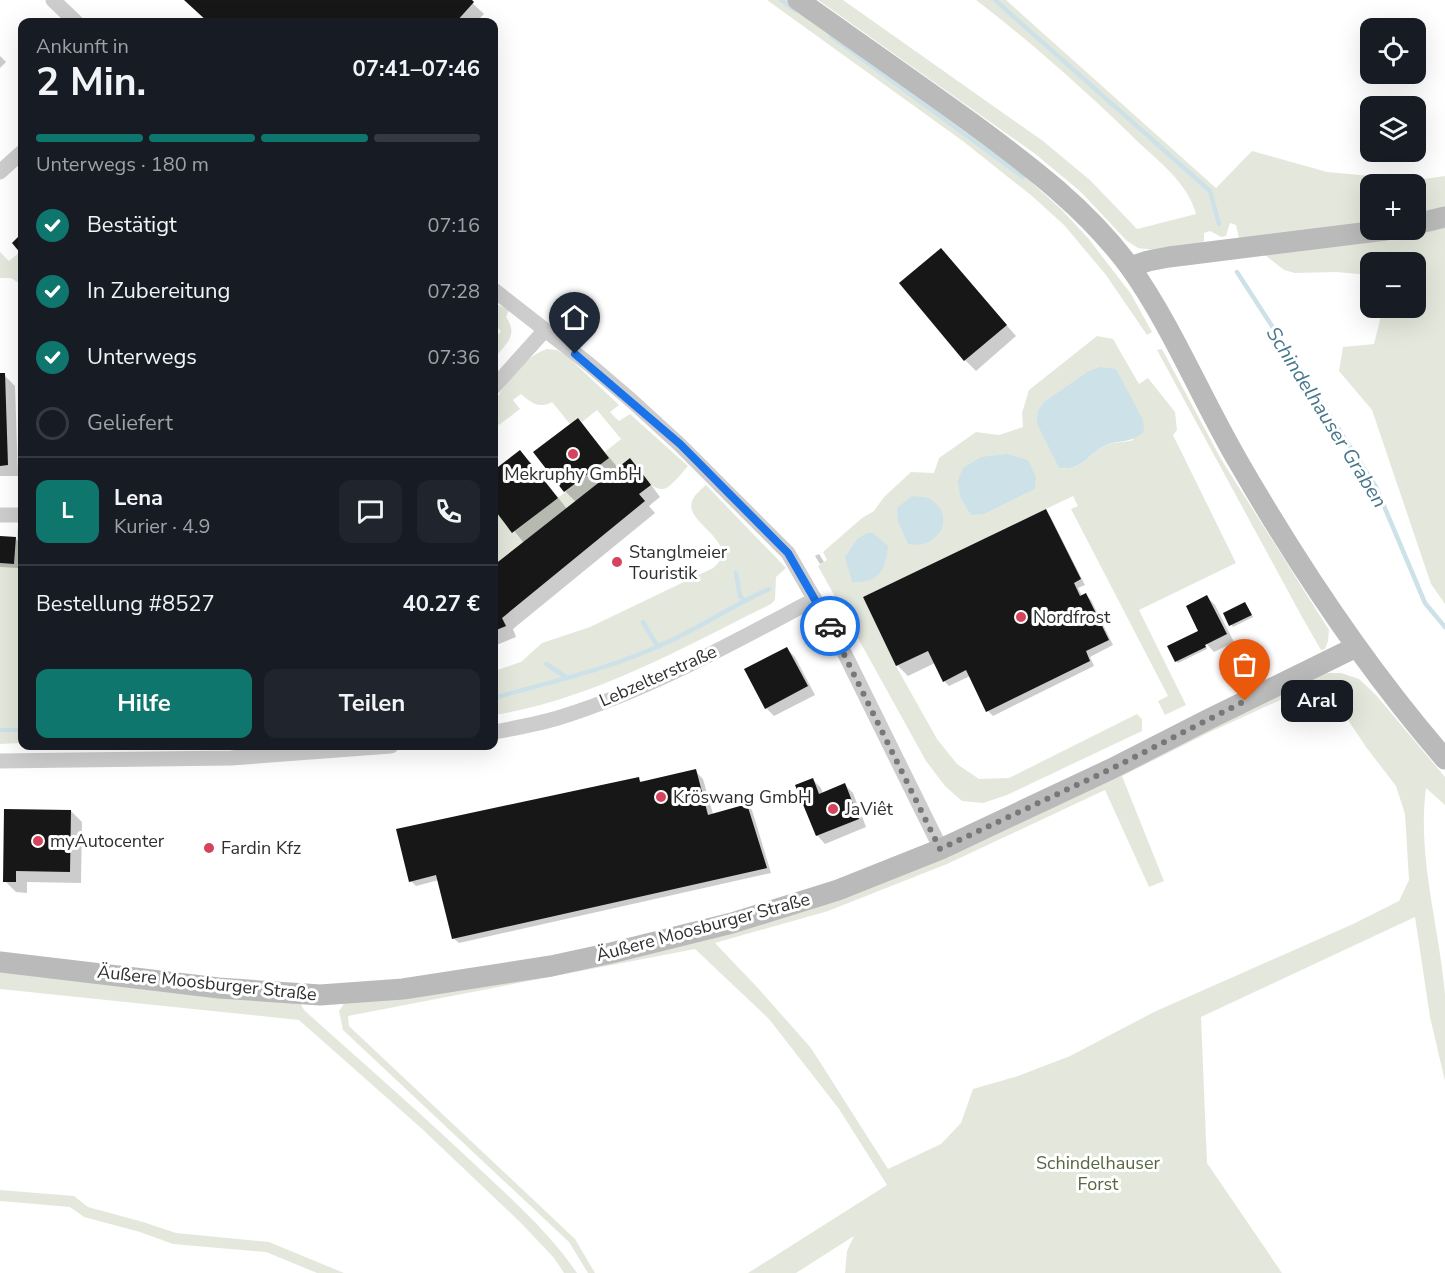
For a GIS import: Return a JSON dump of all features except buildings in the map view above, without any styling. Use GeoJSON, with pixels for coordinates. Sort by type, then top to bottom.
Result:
{"type":"FeatureCollection","features":[{"type":"Feature","properties":{"kind":"street"},"geometry":{"type":"LineString","coordinates":[[52,0],[72,18]]}},
{"type":"Feature","properties":{"kind":"street"},"geometry":{"type":"LineString","coordinates":[[798,0],[1032,167],[1077,206],[1130,267],[1156,309],[1238,462],[1296,556],[1356,647],[1398,704],[1445,759]]}},
{"type":"Feature","properties":{"kind":"street"},"geometry":{"type":"LineString","coordinates":[[0,172],[18,156]]}},
{"type":"Feature","properties":{"kind":"street"},"geometry":{"type":"LineString","coordinates":[[1426,222],[1445,217]]}},
{"type":"Feature","properties":{"kind":"street"},"geometry":{"type":"LineString","coordinates":[[1130,267],[1169,257],[1360,233]]}},
{"type":"Feature","properties":{"kind":"street"},"geometry":{"type":"LineString","coordinates":[[498,293],[640,408],[759,521],[788,553],[838,640],[940,849]]}},
{"type":"Feature","properties":{"kind":"street"},"geometry":{"type":"LineString","coordinates":[[498,383],[545,330]]}},
{"type":"Feature","properties":{"kind":"street"},"geometry":{"type":"LineString","coordinates":[[0,515],[18,515]]}},
{"type":"Feature","properties":{"kind":"street","name":"Lebzelterstraße"},"geometry":{"type":"LineString","coordinates":[[498,731],[560,717],[619,696],[689,664],[815,599]]}},
{"type":"Feature","properties":{"kind":"street","name":"Äußere Moosburger Straße"},"geometry":{"type":"LineString","coordinates":[[0,962],[269,993],[320,995],[404,989],[550,966],[732,923],[838,891],[940,849],[1111,769],[1356,647]]}},
{"type":"Feature","properties":{"kind":"street"},"geometry":{"type":"LineString","coordinates":[[0,761],[231,758],[338,750]]}},
{"type":"Feature","properties":{"kind":"green space"},"geometry":{"type":"Polygon","coordinates":[[[767,0],[788,0],[1009,162],[1062,210],[1088,238],[1131,294],[1152,332],[1147,335],[1106,275],[1064,225],[1032,196],[964,142],[767,0]]]}},
{"type":"Feature","properties":{"kind":"green space"},"geometry":{"type":"Polygon","coordinates":[[[818,0],[843,0],[1043,141],[1091,181],[1137,229],[1196,214],[1179,182],[1163,164],[1078,85],[976,0],[1006,0],[1216,188],[1252,151],[1327,172],[1360,175],[1360,226],[1239,238],[1236,225],[1230,223],[1226,236],[1221,237],[1210,231],[1204,233],[1204,241],[1196,245],[1154,250],[1138,248],[1127,241],[1081,192],[1034,153],[818,0]]]}},
{"type":"Feature","properties":{"kind":"green space"},"geometry":{"type":"Polygon","coordinates":[[[1445,176],[1445,209],[1426,214],[1426,179],[1445,176]]]}},
{"type":"Feature","properties":{"kind":"green space"},"geometry":{"type":"Polygon","coordinates":[[[1445,224],[1445,604],[1431,584],[1372,410],[1339,371],[1343,347],[1374,344],[1380,318],[1426,318],[1426,252],[1360,252],[1360,274],[1295,273],[1284,270],[1255,247],[1360,239],[1426,240],[1426,228],[1445,224]]]}},
{"type":"Feature","properties":{"kind":"green space"},"geometry":{"type":"Polygon","coordinates":[[[0,252],[9,261],[18,254],[18,282],[11,278],[0,278],[0,252]]]}},
{"type":"Feature","properties":{"kind":"green space"},"geometry":{"type":"Polygon","coordinates":[[[498,305],[509,310],[506,317],[510,324],[511,334],[498,354],[498,335],[501,331],[498,328],[498,305]]]}},
{"type":"Feature","properties":{"kind":"green space"},"geometry":{"type":"Polygon","coordinates":[[[1097,336],[1113,339],[1139,384],[1148,378],[1175,412],[1177,430],[1173,435],[1236,563],[1139,610],[1186,705],[1165,715],[1158,701],[1168,696],[1071,509],[1078,506],[1073,496],[863,597],[896,666],[937,739],[957,764],[979,779],[1009,778],[1137,714],[1142,719],[1142,731],[1007,795],[983,803],[962,801],[945,786],[926,761],[818,566],[827,560],[823,552],[862,518],[874,511],[884,497],[911,472],[934,473],[939,458],[976,432],[999,435],[1023,427],[1022,413],[1029,390],[1097,336]],[[1044,402],[1059,468],[1074,467],[1106,445],[1134,440],[1044,402]]]}},
{"type":"Feature","properties":{"kind":"green space"},"geometry":{"type":"Polygon","coordinates":[[[547,349],[557,350],[567,356],[619,405],[610,412],[619,421],[630,414],[688,466],[671,485],[662,489],[651,485],[630,458],[498,562],[498,514],[513,533],[609,458],[605,452],[621,439],[597,410],[582,422],[578,418],[570,424],[552,402],[543,405],[535,404],[521,394],[513,400],[520,409],[499,425],[498,396],[517,371],[547,349]]]}},
{"type":"Feature","properties":{"kind":"green space"},"geometry":{"type":"Polygon","coordinates":[[[1162,349],[1221,459],[1329,630],[1325,649],[1321,650],[1302,617],[1157,350],[1162,349]]]}},
{"type":"Feature","properties":{"kind":"green space"},"geometry":{"type":"Polygon","coordinates":[[[706,485],[786,568],[776,577],[775,600],[671,654],[601,685],[530,708],[498,714],[498,670],[521,662],[542,643],[590,627],[713,568],[721,559],[722,550],[691,508],[697,493],[706,485]]]}},
{"type":"Feature","properties":{"kind":"green space"},"geometry":{"type":"Polygon","coordinates":[[[18,526],[18,743],[0,744],[0,563],[14,564],[18,526]]]}},
{"type":"Feature","properties":{"kind":"green space","name":"Schindelhauser Forst"},"geometry":{"type":"Polygon","coordinates":[[[1327,673],[1341,673],[1359,679],[1376,695],[1445,777],[1445,805],[1426,788],[1424,840],[1445,994],[1445,1081],[1430,1017],[1415,917],[1201,1017],[1207,1163],[1282,1273],[845,1273],[847,1251],[854,1236],[796,1273],[748,1273],[887,1185],[839,1109],[769,1019],[695,949],[348,1016],[349,1026],[575,1239],[595,1273],[588,1273],[569,1242],[343,1030],[339,1011],[345,1002],[775,914],[1301,682],[1327,673]],[[1322,681],[1208,733],[1122,776],[1164,881],[1149,887],[1105,790],[947,864],[828,911],[715,943],[811,1048],[888,1169],[941,1144],[961,1123],[973,1089],[1018,1076],[1070,1056],[1154,1012],[1353,924],[1399,901],[1409,880],[1405,814],[1396,786],[1366,747],[1322,681]]]}},
{"type":"Feature","properties":{"kind":"green space"},"geometry":{"type":"Polygon","coordinates":[[[0,972],[300,1003],[304,1010],[521,1208],[545,1233],[577,1273],[564,1273],[554,1258],[519,1221],[421,1128],[299,1020],[0,989],[0,972]]]}},
{"type":"Feature","properties":{"kind":"green space"},"geometry":{"type":"Polygon","coordinates":[[[0,1190],[74,1196],[88,1207],[176,1233],[269,1242],[344,1273],[317,1273],[266,1252],[173,1244],[140,1232],[84,1217],[70,1207],[0,1201],[0,1190]]]}},
{"type":"Feature","properties":{"kind":"shaded area"},"geometry":{"type":"Polygon","coordinates":[[[1100,367],[1116,369],[1143,420],[1144,432],[1133,439],[1104,446],[1079,465],[1059,468],[1037,424],[1038,411],[1044,402],[1089,371],[1100,367]]]}},
{"type":"Feature","properties":{"kind":"shaded area"},"geometry":{"type":"Polygon","coordinates":[[[1007,454],[1028,460],[1036,477],[1035,489],[984,514],[971,515],[960,497],[958,480],[963,468],[981,457],[1007,454]]]}},
{"type":"Feature","properties":{"kind":"shaded area"},"geometry":{"type":"Polygon","coordinates":[[[912,496],[930,499],[943,514],[941,530],[936,537],[919,545],[908,544],[898,522],[897,508],[912,496]]]}},
{"type":"Feature","properties":{"kind":"shaded area"},"geometry":{"type":"Polygon","coordinates":[[[867,533],[873,533],[888,546],[885,562],[875,578],[852,582],[845,557],[858,538],[867,533]]]}},
{"type":"Feature","properties":{"kind":"waterway"},"geometry":{"type":"LineString","coordinates":[[781,0],[795,10]]}},
{"type":"Feature","properties":{"kind":"waterway","name":"Schindelhauser Graben"},"geometry":{"type":"LineString","coordinates":[[995,0],[1210,191],[1219,224]]}},
{"type":"Feature","properties":{"kind":"waterway"},"geometry":{"type":"LineString","coordinates":[[831,36],[1023,177]]}},
{"type":"Feature","properties":{"kind":"waterway","name":"Schindelhauser Graben"},"geometry":{"type":"LineString","coordinates":[[1237,272],[1376,487],[1425,603],[1445,627]]}},
{"type":"Feature","properties":{"kind":"waterway"},"geometry":{"type":"LineString","coordinates":[[736,573],[740,596],[744,600]]}},
{"type":"Feature","properties":{"kind":"waterway"},"geometry":{"type":"LineString","coordinates":[[498,697],[598,669],[639,654],[673,640],[769,589]]}},
{"type":"Feature","properties":{"kind":"waterway"},"geometry":{"type":"LineString","coordinates":[[643,622],[658,647]]}},
{"type":"Feature","properties":{"kind":"waterway"},"geometry":{"type":"LineString","coordinates":[[546,664],[566,677]]}},
{"type":"Feature","properties":{"kind":"waterway"},"geometry":{"type":"LineString","coordinates":[[0,730],[18,730]]}},
{"type":"Feature","properties":{"kind":"way so far"},"geometry":{"type":"LineString","coordinates":[[830,626],[940,849],[1111,769],[1245,701]]}},
{"type":"Feature","properties":{"kind":"place","name":"Mekruphy GmbH"},"geometry":{"type":"Point","coordinates":[573,454]}},
{"type":"Feature","properties":{"kind":"place","name":"Stanglmeier Touristik"},"geometry":{"type":"Point","coordinates":[617,562]}},
{"type":"Feature","properties":{"kind":"place","name":"Nordfrost"},"geometry":{"type":"Point","coordinates":[1021,617]}},
{"type":"Feature","properties":{"kind":"place","name":"Aral"},"geometry":{"type":"Point","coordinates":[1245,701]}},
{"type":"Feature","properties":{"kind":"place","name":"Kröswang GmbH"},"geometry":{"type":"Point","coordinates":[661,797]}},
{"type":"Feature","properties":{"kind":"place","name":"JaViêt"},"geometry":{"type":"Point","coordinates":[833,809]}},
{"type":"Feature","properties":{"kind":"place","name":"myAutocenter"},"geometry":{"type":"Point","coordinates":[38,841]}},
{"type":"Feature","properties":{"kind":"place","name":"Fardin Kfz"},"geometry":{"type":"Point","coordinates":[209,848]}},
{"type":"Feature","properties":{"kind":"route"},"geometry":{"type":"LineString","coordinates":[[575,354],[680,444],[759,521],[788,553],[830,626]]}}]}
